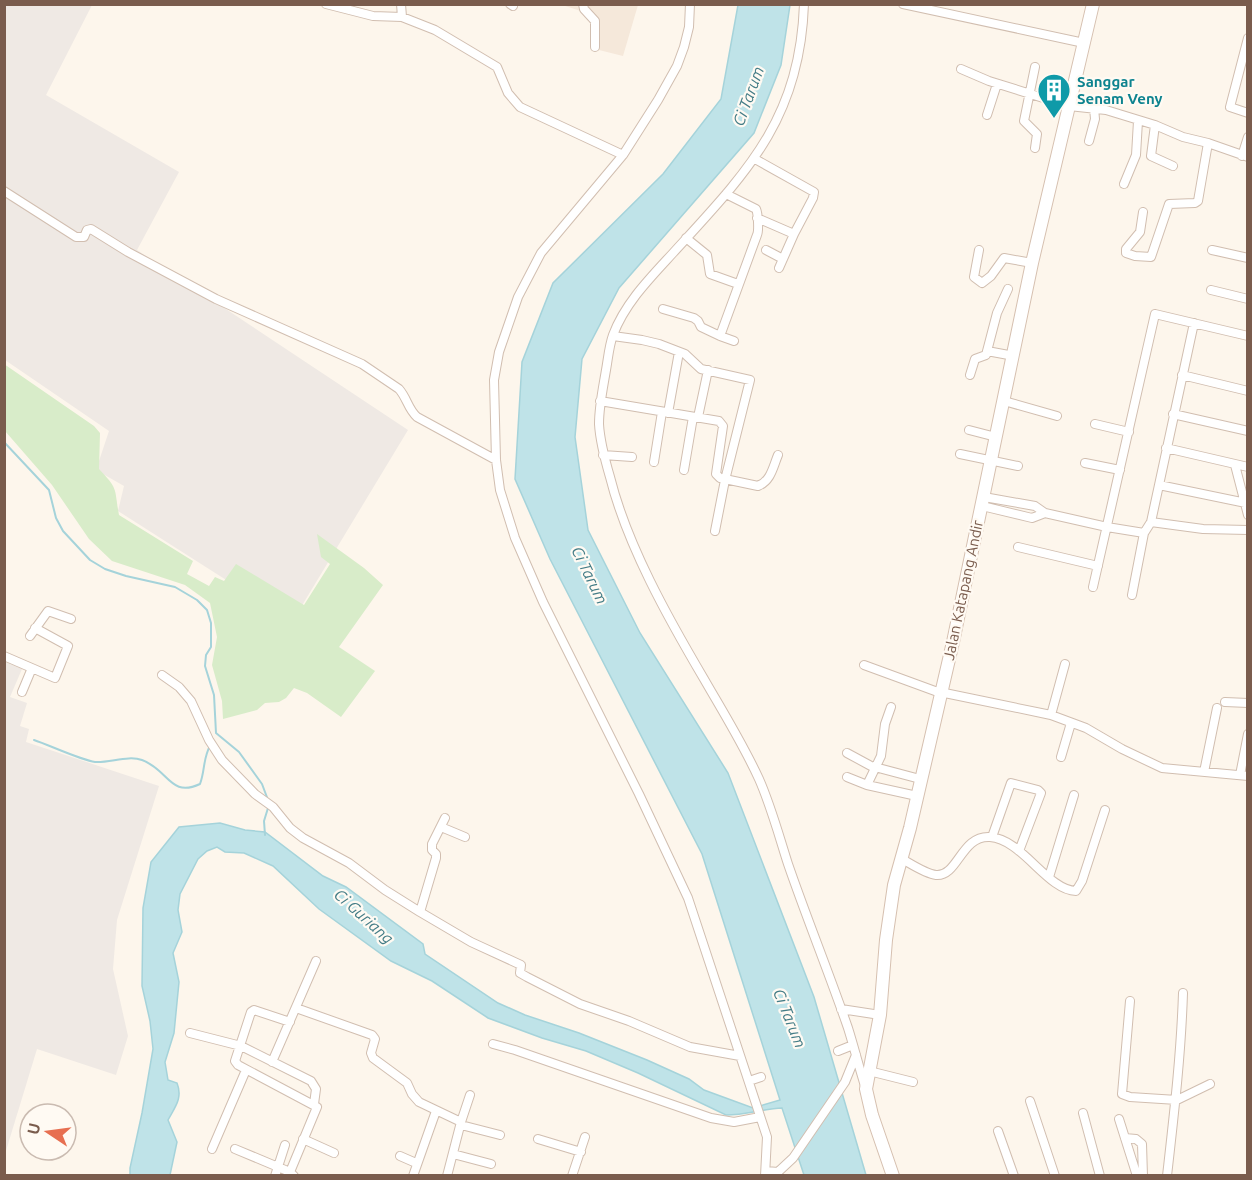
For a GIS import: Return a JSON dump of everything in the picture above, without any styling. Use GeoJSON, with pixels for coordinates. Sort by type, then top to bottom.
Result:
{"type":"FeatureCollection","features":[{"type":"Feature","properties":{"kind":"street"},"geometry":{"type":"LineString","coordinates":[[326,4],[356,14],[402,18],[435,30],[489,60],[497,67],[508,93],[520,107],[623,155]]}},
{"type":"Feature","properties":{"kind":"street"},"geometry":{"type":"LineString","coordinates":[[400,4],[402,18]]}},
{"type":"Feature","properties":{"kind":"street"},"geometry":{"type":"LineString","coordinates":[[583,4],[584,9],[595,21],[595,47]]}},
{"type":"Feature","properties":{"kind":"street"},"geometry":{"type":"LineString","coordinates":[[690,4],[689,27],[677,66],[658,100],[623,155],[541,253],[518,297],[499,352],[494,380],[496,460],[500,490],[515,538],[543,602],[688,898],[767,1137],[765,1173],[778,1172],[793,1158],[845,1082],[856,1055]]}},
{"type":"Feature","properties":{"kind":"street"},"geometry":{"type":"LineString","coordinates":[[804,4],[801,44],[790,90],[771,133],[755,159],[726,194],[630,303],[613,336],[600,401],[599,426],[603,455],[615,500],[631,537],[671,620],[736,733],[759,779],[866,1080]]}},
{"type":"Feature","properties":{"kind":"street"},"geometry":{"type":"LineString","coordinates":[[903,4],[1084,43]]}},
{"type":"Feature","properties":{"kind":"street","name":"Jalan Katapang Andir"},"geometry":{"type":"LineString","coordinates":[[893,1176],[872,1115],[866,1080],[880,1015],[886,940],[894,885],[917,796],[983,502],[989,461],[1005,401],[1032,264],[1093,4]]}},
{"type":"Feature","properties":{"kind":"street"},"geometry":{"type":"LineString","coordinates":[[1248,38],[1244,65],[1230,107],[1248,113]]}},
{"type":"Feature","properties":{"kind":"street"},"geometry":{"type":"LineString","coordinates":[[1035,67],[1024,121],[1037,134],[1035,148]]}},
{"type":"Feature","properties":{"kind":"street"},"geometry":{"type":"LineString","coordinates":[[961,69],[998,84],[1069,106],[1094,108],[1155,125],[1183,138],[1208,143],[1245,157],[1248,137]]}},
{"type":"Feature","properties":{"kind":"street"},"geometry":{"type":"LineString","coordinates":[[987,115],[998,84]]}},
{"type":"Feature","properties":{"kind":"street"},"geometry":{"type":"LineString","coordinates":[[1089,141],[1095,119],[1094,108]]}},
{"type":"Feature","properties":{"kind":"street"},"geometry":{"type":"LineString","coordinates":[[1124,184],[1136,155],[1138,121]]}},
{"type":"Feature","properties":{"kind":"street"},"geometry":{"type":"LineString","coordinates":[[1155,125],[1151,156],[1173,166]]}},
{"type":"Feature","properties":{"kind":"street"},"geometry":{"type":"LineString","coordinates":[[1143,212],[1140,232],[1126,253],[1151,257],[1170,203],[1198,201],[1208,143]]}},
{"type":"Feature","properties":{"kind":"street"},"geometry":{"type":"LineString","coordinates":[[755,159],[814,192],[779,268]]}},
{"type":"Feature","properties":{"kind":"street"},"geometry":{"type":"LineString","coordinates":[[4,190],[76,237],[84,237],[87,230],[91,229],[128,252],[216,299],[362,364],[399,389],[411,412],[417,417],[496,460]]}},
{"type":"Feature","properties":{"kind":"street"},"geometry":{"type":"LineString","coordinates":[[720,336],[758,232],[756,209],[726,194]]}},
{"type":"Feature","properties":{"kind":"street"},"geometry":{"type":"LineString","coordinates":[[757,218],[794,234]]}},
{"type":"Feature","properties":{"kind":"street"},"geometry":{"type":"LineString","coordinates":[[686,238],[707,255],[710,274],[738,284]]}},
{"type":"Feature","properties":{"kind":"street"},"geometry":{"type":"LineString","coordinates":[[766,250],[783,259]]}},
{"type":"Feature","properties":{"kind":"street"},"geometry":{"type":"LineString","coordinates":[[979,250],[974,278],[982,283],[991,276],[1004,258],[1032,264]]}},
{"type":"Feature","properties":{"kind":"street"},"geometry":{"type":"LineString","coordinates":[[1212,250],[1248,258]]}},
{"type":"Feature","properties":{"kind":"street"},"geometry":{"type":"LineString","coordinates":[[970,375],[975,359],[984,357],[987,351],[997,313],[1008,289]]}},
{"type":"Feature","properties":{"kind":"street"},"geometry":{"type":"LineString","coordinates":[[1211,290],[1248,299]]}},
{"type":"Feature","properties":{"kind":"street"},"geometry":{"type":"LineString","coordinates":[[663,309],[694,318],[701,327],[734,341]]}},
{"type":"Feature","properties":{"kind":"street"},"geometry":{"type":"LineString","coordinates":[[1093,587],[1155,314],[1248,336]]}},
{"type":"Feature","properties":{"kind":"street"},"geometry":{"type":"LineString","coordinates":[[1132,595],[1144,533],[1151,522],[1194,323]]}},
{"type":"Feature","properties":{"kind":"street"},"geometry":{"type":"LineString","coordinates":[[613,336],[642,340],[679,352],[696,366],[750,380],[725,480],[716,531]]}},
{"type":"Feature","properties":{"kind":"street"},"geometry":{"type":"LineString","coordinates":[[987,351],[1014,356]]}},
{"type":"Feature","properties":{"kind":"street"},"geometry":{"type":"LineString","coordinates":[[654,462],[679,352]]}},
{"type":"Feature","properties":{"kind":"street"},"geometry":{"type":"LineString","coordinates":[[684,470],[708,370]]}},
{"type":"Feature","properties":{"kind":"street"},"geometry":{"type":"LineString","coordinates":[[1182,375],[1248,391]]}},
{"type":"Feature","properties":{"kind":"street"},"geometry":{"type":"LineString","coordinates":[[600,401],[722,423],[723,433],[716,474],[725,480],[758,486],[769,478],[778,454]]}},
{"type":"Feature","properties":{"kind":"street"},"geometry":{"type":"LineString","coordinates":[[1005,401],[1057,416]]}},
{"type":"Feature","properties":{"kind":"street"},"geometry":{"type":"LineString","coordinates":[[1173,414],[1248,431]]}},
{"type":"Feature","properties":{"kind":"street"},"geometry":{"type":"LineString","coordinates":[[1095,424],[1129,432]]}},
{"type":"Feature","properties":{"kind":"street"},"geometry":{"type":"LineString","coordinates":[[969,430],[996,437]]}},
{"type":"Feature","properties":{"kind":"street"},"geometry":{"type":"LineString","coordinates":[[1166,448],[1248,467]]}},
{"type":"Feature","properties":{"kind":"street"},"geometry":{"type":"LineString","coordinates":[[960,454],[1018,466]]}},
{"type":"Feature","properties":{"kind":"street"},"geometry":{"type":"LineString","coordinates":[[603,455],[632,457]]}},
{"type":"Feature","properties":{"kind":"street"},"geometry":{"type":"LineString","coordinates":[[1085,462],[1120,470]]}},
{"type":"Feature","properties":{"kind":"street"},"geometry":{"type":"LineString","coordinates":[[1235,465],[1248,514]]}},
{"type":"Feature","properties":{"kind":"street"},"geometry":{"type":"LineString","coordinates":[[1159,485],[1246,503]]}},
{"type":"Feature","properties":{"kind":"street"},"geometry":{"type":"LineString","coordinates":[[983,502],[1032,518],[1045,513],[1107,528],[1144,533]]}},
{"type":"Feature","properties":{"kind":"street"},"geometry":{"type":"LineString","coordinates":[[1151,522],[1203,529],[1248,531]]}},
{"type":"Feature","properties":{"kind":"street"},"geometry":{"type":"LineString","coordinates":[[1018,547],[1098,566]]}},
{"type":"Feature","properties":{"kind":"street"},"geometry":{"type":"LineString","coordinates":[[4,656],[55,678],[69,648],[32,632],[48,611],[71,620]]}},
{"type":"Feature","properties":{"kind":"street"},"geometry":{"type":"LineString","coordinates":[[1051,715],[1065,664]]}},
{"type":"Feature","properties":{"kind":"street"},"geometry":{"type":"LineString","coordinates":[[864,665],[940,692],[1051,715],[1086,728],[1122,749],[1162,768],[1244,775],[1248,734]]}},
{"type":"Feature","properties":{"kind":"street"},"geometry":{"type":"LineString","coordinates":[[22,692],[32,668]]}},
{"type":"Feature","properties":{"kind":"street"},"geometry":{"type":"LineString","coordinates":[[162,675],[185,693],[196,710],[211,744],[222,760],[303,838],[349,863],[385,890],[471,942],[516,961],[521,965],[521,973],[580,1004],[629,1021],[690,1047],[740,1056]]}},
{"type":"Feature","properties":{"kind":"street"},"geometry":{"type":"LineString","coordinates":[[1225,702],[1248,703]]}},
{"type":"Feature","properties":{"kind":"street"},"geometry":{"type":"LineString","coordinates":[[867,785],[881,756],[885,724],[891,707]]}},
{"type":"Feature","properties":{"kind":"street"},"geometry":{"type":"LineString","coordinates":[[1204,772],[1217,708]]}},
{"type":"Feature","properties":{"kind":"street"},"geometry":{"type":"LineString","coordinates":[[1061,757],[1071,723]]}},
{"type":"Feature","properties":{"kind":"street"},"geometry":{"type":"LineString","coordinates":[[847,753],[877,768],[920,779]]}},
{"type":"Feature","properties":{"kind":"street"},"geometry":{"type":"LineString","coordinates":[[847,777],[867,785],[917,796]]}},
{"type":"Feature","properties":{"kind":"street"},"geometry":{"type":"LineString","coordinates":[[992,837],[1011,783],[1038,790],[1041,794],[1019,851]]}},
{"type":"Feature","properties":{"kind":"street"},"geometry":{"type":"LineString","coordinates":[[1049,877],[1074,795]]}},
{"type":"Feature","properties":{"kind":"street"},"geometry":{"type":"LineString","coordinates":[[901,861],[935,875],[944,874],[954,865],[969,844],[980,838],[992,837],[1019,851],[1062,888],[1076,891],[1082,881],[1105,810]]}},
{"type":"Feature","properties":{"kind":"street"},"geometry":{"type":"LineString","coordinates":[[420,912],[437,855],[432,850],[432,844],[445,818]]}},
{"type":"Feature","properties":{"kind":"street"},"geometry":{"type":"LineString","coordinates":[[441,827],[465,837]]}},
{"type":"Feature","properties":{"kind":"street"},"geometry":{"type":"LineString","coordinates":[[272,1062],[316,961]]}},
{"type":"Feature","properties":{"kind":"street"},"geometry":{"type":"LineString","coordinates":[[1167,1176],[1172,1124],[1177,1100],[1184,993]]}},
{"type":"Feature","properties":{"kind":"street"},"geometry":{"type":"LineString","coordinates":[[1130,1001],[1122,1094],[1130,1097],[1177,1100],[1210,1084]]}},
{"type":"Feature","properties":{"kind":"street"},"geometry":{"type":"LineString","coordinates":[[296,1008],[373,1036],[375,1039],[371,1053],[373,1058],[407,1083],[412,1094],[419,1101],[461,1124],[500,1135]]}},
{"type":"Feature","properties":{"kind":"street"},"geometry":{"type":"LineString","coordinates":[[841,1009],[880,1015]]}},
{"type":"Feature","properties":{"kind":"street"},"geometry":{"type":"LineString","coordinates":[[290,1022],[254,1010],[249,1015],[235,1061],[246,1070],[314,1104]]}},
{"type":"Feature","properties":{"kind":"street"},"geometry":{"type":"LineString","coordinates":[[190,1033],[241,1046],[311,1081],[316,1089],[314,1104],[317,1107],[303,1139],[292,1174],[276,1172],[235,1149]]}},
{"type":"Feature","properties":{"kind":"street"},"geometry":{"type":"LineString","coordinates":[[493,1044],[711,1118],[734,1122],[759,1112]]}},
{"type":"Feature","properties":{"kind":"street"},"geometry":{"type":"LineString","coordinates":[[838,1051],[853,1045]]}},
{"type":"Feature","properties":{"kind":"street"},"geometry":{"type":"LineString","coordinates":[[212,1149],[246,1070]]}},
{"type":"Feature","properties":{"kind":"street"},"geometry":{"type":"LineString","coordinates":[[851,1070],[866,1080],[913,1082]]}},
{"type":"Feature","properties":{"kind":"street"},"geometry":{"type":"LineString","coordinates":[[749,1081],[761,1077]]}},
{"type":"Feature","properties":{"kind":"street"},"geometry":{"type":"LineString","coordinates":[[447,1176],[470,1095]]}},
{"type":"Feature","properties":{"kind":"street"},"geometry":{"type":"LineString","coordinates":[[1030,1101],[1055,1176]]}},
{"type":"Feature","properties":{"kind":"street"},"geometry":{"type":"LineString","coordinates":[[413,1176],[436,1111]]}},
{"type":"Feature","properties":{"kind":"street"},"geometry":{"type":"LineString","coordinates":[[1083,1113],[1100,1176]]}},
{"type":"Feature","properties":{"kind":"street"},"geometry":{"type":"LineString","coordinates":[[1119,1119],[1137,1176]]}},
{"type":"Feature","properties":{"kind":"street"},"geometry":{"type":"LineString","coordinates":[[998,1131],[1014,1176]]}},
{"type":"Feature","properties":{"kind":"street"},"geometry":{"type":"LineString","coordinates":[[572,1176],[585,1137]]}},
{"type":"Feature","properties":{"kind":"street"},"geometry":{"type":"LineString","coordinates":[[1125,1138],[1136,1139],[1142,1144],[1143,1176]]}},
{"type":"Feature","properties":{"kind":"street"},"geometry":{"type":"LineString","coordinates":[[303,1139],[334,1153]]}},
{"type":"Feature","properties":{"kind":"street"},"geometry":{"type":"LineString","coordinates":[[538,1139],[581,1152]]}},
{"type":"Feature","properties":{"kind":"street"},"geometry":{"type":"LineString","coordinates":[[276,1172],[285,1145]]}},
{"type":"Feature","properties":{"kind":"street"},"geometry":{"type":"LineString","coordinates":[[453,1154],[491,1164]]}},
{"type":"Feature","properties":{"kind":"street"},"geometry":{"type":"LineString","coordinates":[[400,1156],[416,1163]]}},
{"type":"Feature","properties":{"kind":"shaded area"},"geometry":{"type":"Polygon","coordinates":[[[4,5],[92,5],[46,95],[179,172],[137,250],[408,430],[292,622],[118,511],[124,486],[96,470],[109,431],[5,360],[4,5]]]}},
{"type":"Feature","properties":{"kind":"shaded area"},"geometry":{"type":"Polygon","coordinates":[[[562,5],[638,5],[623,56],[599,50],[587,13],[562,5]]]}},
{"type":"Feature","properties":{"kind":"shaded area"},"geometry":{"type":"Polygon","coordinates":[[[5,662],[22,669],[10,697],[27,703],[20,726],[29,729],[26,742],[159,786],[117,920],[113,969],[128,1036],[116,1075],[37,1049],[21,1102],[18,1102],[18,1111],[5,1154],[5,662]]]}},
{"type":"Feature","properties":{"kind":"green space"},"geometry":{"type":"Polygon","coordinates":[[[4,364],[94,426],[100,433],[99,469],[115,490],[119,515],[193,561],[187,574],[209,586],[215,577],[224,581],[236,564],[304,605],[330,564],[321,557],[317,534],[364,568],[383,585],[339,647],[375,671],[341,717],[307,693],[294,688],[286,698],[279,702],[265,703],[257,710],[223,719],[222,701],[212,665],[217,637],[210,603],[185,585],[112,561],[89,539],[52,485],[5,431],[4,364]]]}},
{"type":"Feature","properties":{"kind":"water","name":"Ci Tarum"},"geometry":{"type":"Polygon","coordinates":[[[738,5],[790,5],[781,65],[754,133],[619,288],[582,359],[575,437],[588,530],[640,633],[728,773],[814,997],[866,1175],[804,1175],[782,1108],[726,1115],[586,1051],[488,1018],[432,981],[391,961],[319,909],[273,866],[244,853],[225,852],[217,847],[207,851],[198,859],[180,894],[178,910],[182,932],[173,953],[179,982],[174,1033],[165,1062],[168,1080],[177,1083],[179,1088],[177,1102],[168,1120],[177,1142],[170,1175],[130,1175],[153,1049],[150,1021],[142,986],[143,908],[151,862],[179,827],[220,823],[245,830],[265,832],[323,876],[346,887],[423,944],[425,954],[498,1003],[647,1060],[689,1079],[704,1090],[753,1108],[780,1100],[702,854],[550,559],[515,479],[522,362],[553,283],[663,174],[721,99],[738,5]]]}},
{"type":"Feature","properties":{"kind":"waterway","name":"Ci Guriang"},"geometry":{"type":"LineString","coordinates":[[4,442],[49,490],[56,518],[63,531],[90,560],[105,569],[126,576],[175,587],[197,600],[207,610],[211,623],[211,647],[206,655],[205,666],[214,695],[216,733],[239,752],[262,784],[268,800]]}},
{"type":"Feature","properties":{"kind":"waterway"},"geometry":{"type":"LineString","coordinates":[[34,740],[89,761],[131,758],[142,760],[151,764],[170,781],[182,788],[200,784],[210,746]]}},
{"type":"Feature","properties":{"kind":"waterway","name":"Ci Guriang"},"geometry":{"type":"LineString","coordinates":[[265,835],[264,821],[268,808]]}},
{"type":"Feature","properties":{"kind":"place","name":"Sanggar Senam Veny"},"geometry":{"type":"Point","coordinates":[1054,119]}}]}
